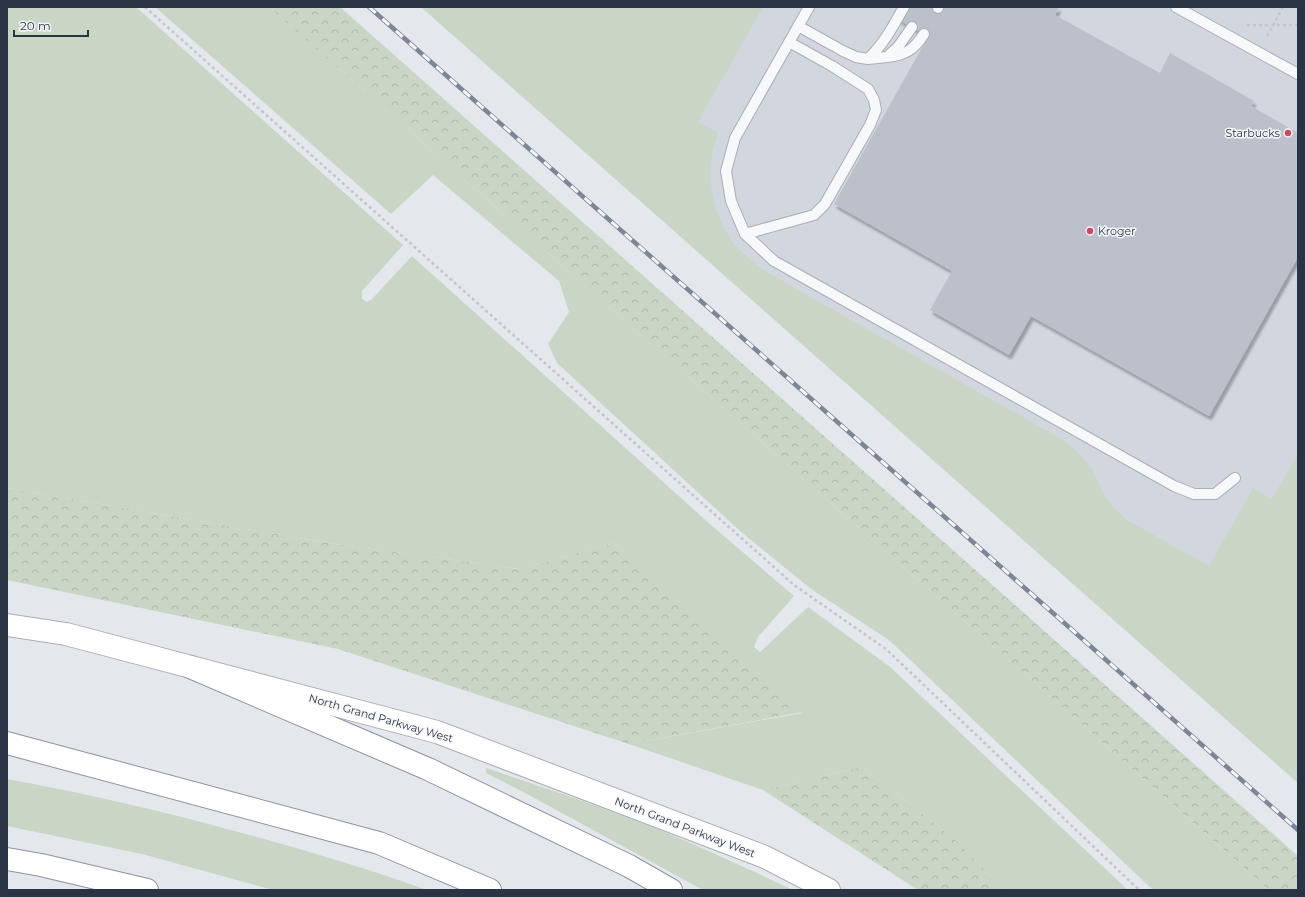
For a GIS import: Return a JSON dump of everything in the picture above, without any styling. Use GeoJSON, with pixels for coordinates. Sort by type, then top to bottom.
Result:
{"type":"FeatureCollection","features":[{"type":"Feature","properties":{"kind":"main road","name":"North Grand Parkway West"},"geometry":{"type":"LineString","coordinates":[[7,625],[66,634],[436,732],[765,857],[829,890]]}},
{"type":"Feature","properties":{"kind":"main road"},"geometry":{"type":"LineString","coordinates":[[190,667],[428,769],[629,866],[671,890]]}},
{"type":"Feature","properties":{"kind":"main road"},"geometry":{"type":"LineString","coordinates":[[7,743],[379,843],[490,890]]}},
{"type":"Feature","properties":{"kind":"main road"},"geometry":{"type":"LineString","coordinates":[[7,859],[41,865],[147,890]]}},
{"type":"Feature","properties":{"kind":"lane"},"geometry":{"type":"LineString","coordinates":[[809,7],[735,138],[726,171],[731,201],[746,234],[774,261],[1174,486],[1194,494],[1215,494],[1235,478]]}},
{"type":"Feature","properties":{"kind":"lane"},"geometry":{"type":"LineString","coordinates":[[868,59],[886,40],[904,7]]}},
{"type":"Feature","properties":{"kind":"lane"},"geometry":{"type":"LineString","coordinates":[[1176,7],[1298,74]]}},
{"type":"Feature","properties":{"kind":"lane"},"geometry":{"type":"LineString","coordinates":[[798,26],[843,51],[856,57],[868,59],[902,55],[913,48],[924,34]]}},
{"type":"Feature","properties":{"kind":"lane"},"geometry":{"type":"LineString","coordinates":[[887,57],[898,47],[912,28]]}},
{"type":"Feature","properties":{"kind":"lane"},"geometry":{"type":"LineString","coordinates":[[746,234],[814,215],[824,204],[870,124],[876,110],[874,100],[868,89],[832,66],[789,42]]}},
{"type":"Feature","properties":{"kind":"path"},"geometry":{"type":"LineString","coordinates":[[145,7],[794,585],[886,649],[1139,890]]}},
{"type":"Feature","properties":{"kind":"path"},"geometry":{"type":"LineString","coordinates":[[1266,39],[1283,7]]}},
{"type":"Feature","properties":{"kind":"path"},"geometry":{"type":"LineString","coordinates":[[1242,25],[1298,25]]}},
{"type":"Feature","properties":{"kind":"shaded area"},"geometry":{"type":"Polygon","coordinates":[[[433,7],[1298,7],[1298,783],[429,14],[433,7]]]}},
{"type":"Feature","properties":{"kind":"green space"},"geometry":{"type":"Polygon","coordinates":[[[7,7],[136,7],[403,245],[362,291],[362,299],[367,302],[372,299],[412,256],[711,525],[794,596],[758,637],[754,647],[760,652],[808,607],[889,666],[1128,890],[1004,890],[957,841],[862,767],[763,790],[629,744],[802,713],[614,543],[520,569],[328,543],[7,488],[7,7]]]}},
{"type":"Feature","properties":{"kind":"green space"},"geometry":{"type":"Polygon","coordinates":[[[155,7],[269,7],[1269,890],[1153,890],[889,640],[811,589],[740,531],[557,363],[548,344],[569,312],[559,281],[433,175],[391,214],[155,7]]]}},
{"type":"Feature","properties":{"kind":"green space"},"geometry":{"type":"Polygon","coordinates":[[[269,7],[340,7],[1298,856],[1298,890],[1269,890],[269,7]]]}},
{"type":"Feature","properties":{"kind":"green space"},"geometry":{"type":"Polygon","coordinates":[[[421,7],[763,7],[698,122],[718,133],[713,151],[711,168],[714,200],[725,231],[738,249],[751,260],[765,271],[1063,440],[1080,454],[1092,469],[1106,498],[1127,520],[1209,566],[1253,488],[1272,499],[1298,453],[1298,783],[421,7]]]}},
{"type":"Feature","properties":{"kind":"green space"},"geometry":{"type":"Polygon","coordinates":[[[7,488],[328,543],[520,569],[614,543],[803,712],[629,744],[338,649],[7,580],[7,488]]]}},
{"type":"Feature","properties":{"kind":"green space"},"geometry":{"type":"Polygon","coordinates":[[[862,767],[957,841],[1004,890],[918,890],[763,790],[862,767]]]}},
{"type":"Feature","properties":{"kind":"green space"},"geometry":{"type":"Polygon","coordinates":[[[486,768],[660,830],[793,890],[703,890],[486,773],[486,768]]]}},
{"type":"Feature","properties":{"kind":"green space"},"geometry":{"type":"Polygon","coordinates":[[[7,779],[94,796],[209,824],[333,859],[427,890],[273,890],[142,854],[7,826],[7,779]]]}},
{"type":"Feature","properties":{"kind":"building","name":"Kroger"},"geometry":{"type":"Polygon","coordinates":[[[905,7],[937,7],[943,10],[945,7],[1059,7],[1055,15],[1160,73],[1170,53],[1254,101],[1251,106],[1298,133],[1298,257],[1209,416],[1031,316],[1009,355],[930,310],[952,271],[834,204],[928,37],[898,19],[905,7]]]}},
{"type":"Feature","properties":{"kind":"railway"},"geometry":{"type":"LineString","coordinates":[[369,7],[1298,830]]}},
{"type":"Feature","properties":{"kind":"place","name":"Starbucks"},"geometry":{"type":"Point","coordinates":[1288,133]}},
{"type":"Feature","properties":{"kind":"place","name":"Kroger"},"geometry":{"type":"Point","coordinates":[1090,231]}}]}
